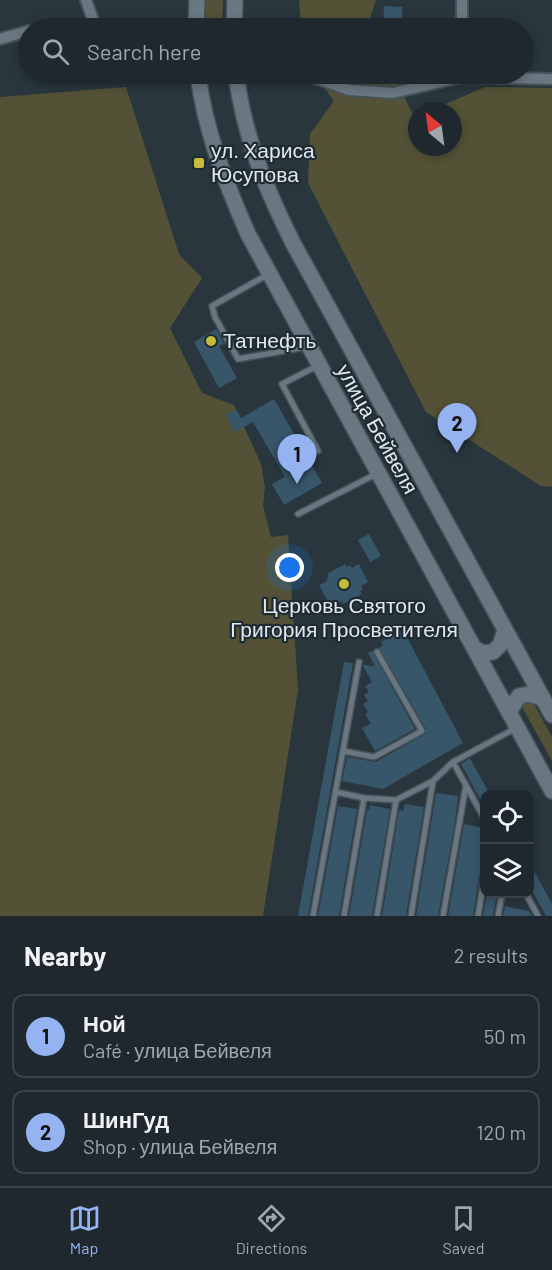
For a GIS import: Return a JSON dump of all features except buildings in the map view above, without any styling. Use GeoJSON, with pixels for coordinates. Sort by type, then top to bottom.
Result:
{"type":"FeatureCollection","features":[{"type":"Feature","properties":{"kind":"main road"},"geometry":{"type":"LineString","coordinates":[[196,18],[197,0]]}},
{"type":"Feature","properties":{"kind":"main road"},"geometry":{"type":"LineString","coordinates":[[234,18],[235,0]]}},
{"type":"Feature","properties":{"kind":"main road","name":"улица Бейвеля"},"geometry":{"type":"LineString","coordinates":[[200,84],[214,150],[243,223],[268,274],[552,791]]}},
{"type":"Feature","properties":{"kind":"main road","name":"улица Бейвеля"},"geometry":{"type":"LineString","coordinates":[[238,84],[245,123],[266,188],[293,243],[552,716]]}},
{"type":"Feature","properties":{"kind":"main road"},"geometry":{"type":"LineString","coordinates":[[474,648],[483,653],[493,652],[500,645],[505,631]]}},
{"type":"Feature","properties":{"kind":"main road"},"geometry":{"type":"LineString","coordinates":[[508,712],[519,696],[529,694],[542,698]]}},
{"type":"Feature","properties":{"kind":"street"},"geometry":{"type":"LineString","coordinates":[[86,0],[92,18]]}},
{"type":"Feature","properties":{"kind":"street"},"geometry":{"type":"LineString","coordinates":[[462,0],[462,18]]}},
{"type":"Feature","properties":{"kind":"street"},"geometry":{"type":"LineString","coordinates":[[0,39],[18,34]]}},
{"type":"Feature","properties":{"kind":"street"},"geometry":{"type":"LineString","coordinates":[[534,78],[552,79]]}},
{"type":"Feature","properties":{"kind":"street"},"geometry":{"type":"LineString","coordinates":[[332,84],[349,90],[393,93],[428,84]]}},
{"type":"Feature","properties":{"kind":"lane"},"geometry":{"type":"LineString","coordinates":[[268,274],[212,306],[215,317],[238,359],[308,347]]}},
{"type":"Feature","properties":{"kind":"lane"},"geometry":{"type":"LineString","coordinates":[[318,365],[282,384],[318,451]]}},
{"type":"Feature","properties":{"kind":"lane"},"geometry":{"type":"LineString","coordinates":[[298,514],[377,473]]}},
{"type":"Feature","properties":{"kind":"lane"},"geometry":{"type":"LineString","coordinates":[[343,751],[374,757],[422,731],[377,652]]}},
{"type":"Feature","properties":{"kind":"lane"},"geometry":{"type":"LineString","coordinates":[[313,916],[359,662]]}},
{"type":"Feature","properties":{"kind":"lane"},"geometry":{"type":"LineString","coordinates":[[336,792],[363,798],[396,800],[433,781],[453,762],[517,728]]}},
{"type":"Feature","properties":{"kind":"lane"},"geometry":{"type":"LineString","coordinates":[[453,762],[480,811]]}},
{"type":"Feature","properties":{"kind":"lane"},"geometry":{"type":"LineString","coordinates":[[411,916],[433,781]]}},
{"type":"Feature","properties":{"kind":"lane"},"geometry":{"type":"LineString","coordinates":[[443,916],[466,785]]}},
{"type":"Feature","properties":{"kind":"lane"},"geometry":{"type":"LineString","coordinates":[[344,916],[363,798]]}},
{"type":"Feature","properties":{"kind":"lane"},"geometry":{"type":"LineString","coordinates":[[377,916],[396,800]]}},
{"type":"Feature","properties":{"kind":"lane"},"geometry":{"type":"LineString","coordinates":[[478,916],[481,898]]}},
{"type":"Feature","properties":{"kind":"lane"},"geometry":{"type":"LineString","coordinates":[[498,916],[501,898]]}},
{"type":"Feature","properties":{"kind":"lane"},"geometry":{"type":"LineString","coordinates":[[528,898],[538,916]]}},
{"type":"Feature","properties":{"kind":"shaded area"},"geometry":{"type":"Polygon","coordinates":[[[206,0],[223,0],[222,18],[205,18],[206,0]]]}},
{"type":"Feature","properties":{"kind":"shaded area"},"geometry":{"type":"Polygon","coordinates":[[[299,0],[376,0],[370,18],[300,18],[299,0]]]}},
{"type":"Feature","properties":{"kind":"shaded area"},"geometry":{"type":"Polygon","coordinates":[[[321,84],[398,84],[408,105],[408,156],[462,156],[462,102],[450,102],[485,87],[552,88],[552,487],[541,486],[426,412],[308,183],[310,134],[334,101],[321,84]]]}},
{"type":"Feature","properties":{"kind":"shaded area"},"geometry":{"type":"Polygon","coordinates":[[[126,87],[179,254],[202,278],[170,328],[202,393],[234,405],[261,464],[265,487],[263,506],[271,537],[288,535],[298,690],[263,916],[0,916],[0,97],[126,87]]]}},
{"type":"Feature","properties":{"kind":"shaded area"},"geometry":{"type":"Polygon","coordinates":[[[526,700],[533,702],[552,737],[552,761],[522,707],[526,700]]]}},
{"type":"Feature","properties":{"kind":"place","name":"ул. Хариса Юсупова"},"geometry":{"type":"Point","coordinates":[199,163]}},
{"type":"Feature","properties":{"kind":"place","name":"Татнефть"},"geometry":{"type":"Point","coordinates":[211,341]}},
{"type":"Feature","properties":{"kind":"place","name":"ШинГуд"},"geometry":{"type":"Point","coordinates":[457,453]}},
{"type":"Feature","properties":{"kind":"place","name":"Ной"},"geometry":{"type":"Point","coordinates":[297,484]}},
{"type":"Feature","properties":{"kind":"place","name":"Церковь Святого Григория Просветителя"},"geometry":{"type":"Point","coordinates":[344,584]}}]}
